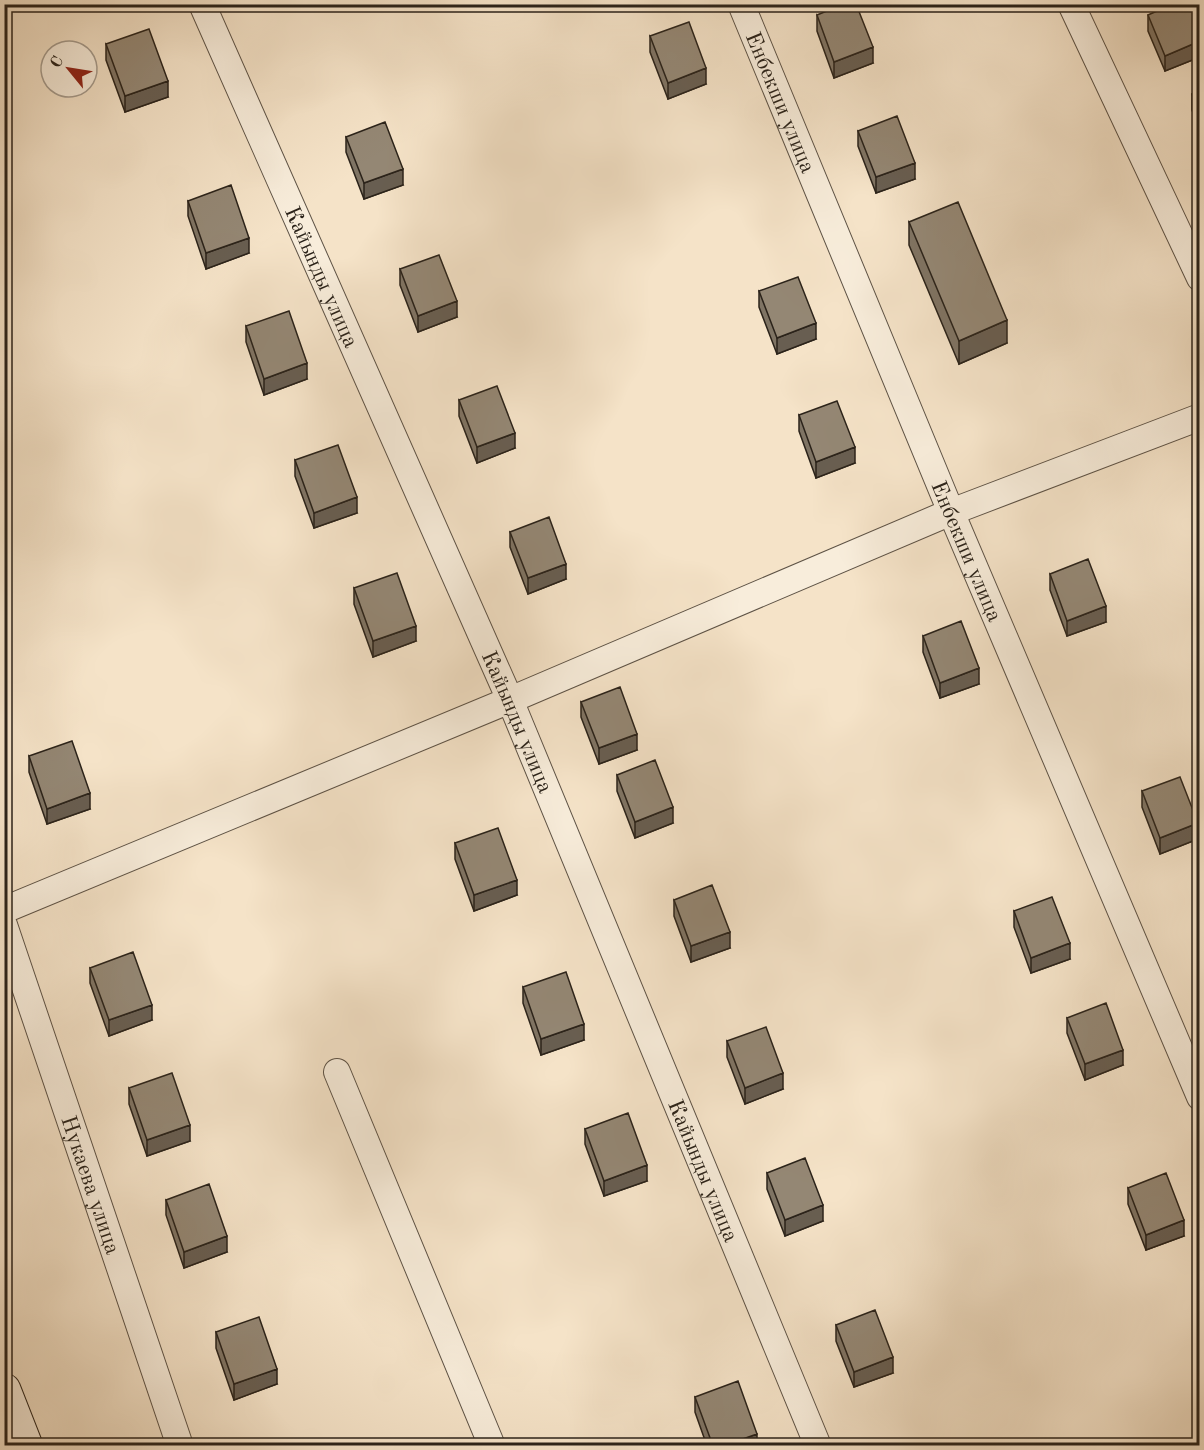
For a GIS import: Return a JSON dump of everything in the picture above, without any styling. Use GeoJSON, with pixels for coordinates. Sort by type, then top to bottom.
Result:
{"type":"FeatureCollection","features":[{"type":"Feature","properties":{"kind":"street","name":"Кайынды улица"},"geometry":{"type":"LineString","coordinates":[[202,4],[510,700],[818,1446]]}},
{"type":"Feature","properties":{"kind":"street","name":"Енбекши улица"},"geometry":{"type":"LineString","coordinates":[[741,4],[951,512],[1200,1097]]}},
{"type":"Feature","properties":{"kind":"street"},"geometry":{"type":"LineString","coordinates":[[1071,4],[1200,278]]}},
{"type":"Feature","properties":{"kind":"street"},"geometry":{"type":"LineString","coordinates":[[4,910],[510,700],[951,512],[1200,417]]}},
{"type":"Feature","properties":{"kind":"street","name":"Нукаева улица"},"geometry":{"type":"LineString","coordinates":[[4,925],[180,1446]]}},
{"type":"Feature","properties":{"kind":"street"},"geometry":{"type":"LineString","coordinates":[[337,1072],[492,1446]]}},
{"type":"Feature","properties":{"kind":"street"},"geometry":{"type":"LineString","coordinates":[[4,1390],[26,1446]]}},
{"type":"Feature","properties":{"kind":"building"},"geometry":{"type":"Polygon","coordinates":[[[844,4],[856,4],[873,47],[834,62],[817,15],[844,4]]]}},
{"type":"Feature","properties":{"kind":"building"},"geometry":{"type":"Polygon","coordinates":[[[1173,4],[1200,4],[1200,41],[1165,56],[1148,15],[1173,4]]]}},
{"type":"Feature","properties":{"kind":"building"},"geometry":{"type":"Polygon","coordinates":[[[689,22],[706,68],[668,83],[650,36],[689,22]]]}},
{"type":"Feature","properties":{"kind":"building"},"geometry":{"type":"Polygon","coordinates":[[[149,29],[168,81],[125,96],[106,44],[149,29]]]}},
{"type":"Feature","properties":{"kind":"building"},"geometry":{"type":"Polygon","coordinates":[[[1200,91],[1200,115],[1192,94],[1200,91]]]}},
{"type":"Feature","properties":{"kind":"building"},"geometry":{"type":"Polygon","coordinates":[[[897,116],[915,163],[876,177],[858,131],[897,116]]]}},
{"type":"Feature","properties":{"kind":"building"},"geometry":{"type":"Polygon","coordinates":[[[385,122],[403,169],[364,183],[346,137],[385,122]]]}},
{"type":"Feature","properties":{"kind":"building"},"geometry":{"type":"Polygon","coordinates":[[[231,185],[249,238],[206,253],[188,201],[231,185]]]}},
{"type":"Feature","properties":{"kind":"building"},"geometry":{"type":"Polygon","coordinates":[[[958,202],[1007,320],[959,341],[909,222],[958,202]]]}},
{"type":"Feature","properties":{"kind":"building"},"geometry":{"type":"Polygon","coordinates":[[[439,255],[457,301],[418,316],[400,269],[439,255]]]}},
{"type":"Feature","properties":{"kind":"building"},"geometry":{"type":"Polygon","coordinates":[[[798,277],[816,323],[777,338],[759,291],[798,277]]]}},
{"type":"Feature","properties":{"kind":"building"},"geometry":{"type":"Polygon","coordinates":[[[289,311],[307,363],[264,379],[246,326],[289,311]]]}},
{"type":"Feature","properties":{"kind":"building"},"geometry":{"type":"Polygon","coordinates":[[[497,386],[515,433],[477,447],[459,400],[497,386]]]}},
{"type":"Feature","properties":{"kind":"building"},"geometry":{"type":"Polygon","coordinates":[[[837,401],[855,447],[816,462],[799,415],[837,401]]]}},
{"type":"Feature","properties":{"kind":"building"},"geometry":{"type":"Polygon","coordinates":[[[338,445],[357,497],[314,513],[295,460],[338,445]]]}},
{"type":"Feature","properties":{"kind":"building"},"geometry":{"type":"Polygon","coordinates":[[[549,517],[566,564],[528,578],[510,532],[549,517]]]}},
{"type":"Feature","properties":{"kind":"building"},"geometry":{"type":"Polygon","coordinates":[[[1088,559],[1106,606],[1067,621],[1050,574],[1088,559]]]}},
{"type":"Feature","properties":{"kind":"building"},"geometry":{"type":"Polygon","coordinates":[[[397,573],[416,626],[373,641],[354,588],[397,573]]]}},
{"type":"Feature","properties":{"kind":"building"},"geometry":{"type":"Polygon","coordinates":[[[961,621],[979,668],[940,683],[923,636],[961,621]]]}},
{"type":"Feature","properties":{"kind":"building"},"geometry":{"type":"Polygon","coordinates":[[[620,687],[637,734],[599,748],[581,702],[620,687]]]}},
{"type":"Feature","properties":{"kind":"building"},"geometry":{"type":"Polygon","coordinates":[[[72,741],[90,793],[47,809],[29,756],[72,741]]]}},
{"type":"Feature","properties":{"kind":"building"},"geometry":{"type":"Polygon","coordinates":[[[655,760],[673,807],[635,822],[617,775],[655,760]]]}},
{"type":"Feature","properties":{"kind":"building"},"geometry":{"type":"Polygon","coordinates":[[[1180,777],[1198,823],[1160,838],[1142,791],[1180,777]]]}},
{"type":"Feature","properties":{"kind":"building"},"geometry":{"type":"Polygon","coordinates":[[[498,828],[517,880],[474,895],[455,843],[498,828]]]}},
{"type":"Feature","properties":{"kind":"building"},"geometry":{"type":"Polygon","coordinates":[[[712,885],[730,932],[691,946],[674,900],[712,885]]]}},
{"type":"Feature","properties":{"kind":"building"},"geometry":{"type":"Polygon","coordinates":[[[1052,897],[1070,943],[1031,958],[1014,911],[1052,897]]]}},
{"type":"Feature","properties":{"kind":"building"},"geometry":{"type":"Polygon","coordinates":[[[133,952],[152,1005],[109,1020],[90,968],[133,952]]]}},
{"type":"Feature","properties":{"kind":"building"},"geometry":{"type":"Polygon","coordinates":[[[566,972],[584,1024],[541,1039],[523,987],[566,972]]]}},
{"type":"Feature","properties":{"kind":"building"},"geometry":{"type":"Polygon","coordinates":[[[1106,1003],[1123,1050],[1085,1064],[1067,1018],[1106,1003]]]}},
{"type":"Feature","properties":{"kind":"building"},"geometry":{"type":"Polygon","coordinates":[[[766,1027],[783,1073],[745,1088],[727,1041],[766,1027]]]}},
{"type":"Feature","properties":{"kind":"building"},"geometry":{"type":"Polygon","coordinates":[[[172,1073],[190,1125],[147,1140],[129,1088],[172,1073]]]}},
{"type":"Feature","properties":{"kind":"building"},"geometry":{"type":"Polygon","coordinates":[[[628,1113],[647,1165],[604,1181],[585,1129],[628,1113]]]}},
{"type":"Feature","properties":{"kind":"building"},"geometry":{"type":"Polygon","coordinates":[[[805,1158],[823,1205],[785,1220],[767,1173],[805,1158]]]}},
{"type":"Feature","properties":{"kind":"building"},"geometry":{"type":"Polygon","coordinates":[[[1166,1173],[1184,1220],[1146,1235],[1128,1188],[1166,1173]]]}},
{"type":"Feature","properties":{"kind":"building"},"geometry":{"type":"Polygon","coordinates":[[[209,1184],[227,1236],[184,1252],[166,1200],[209,1184]]]}},
{"type":"Feature","properties":{"kind":"building"},"geometry":{"type":"Polygon","coordinates":[[[875,1310],[893,1357],[854,1372],[836,1325],[875,1310]]]}},
{"type":"Feature","properties":{"kind":"building"},"geometry":{"type":"Polygon","coordinates":[[[259,1317],[277,1369],[234,1384],[216,1332],[259,1317]]]}},
{"type":"Feature","properties":{"kind":"building"},"geometry":{"type":"Polygon","coordinates":[[[738,1381],[757,1434],[723,1446],[713,1446],[695,1397],[738,1381]]]}}]}
